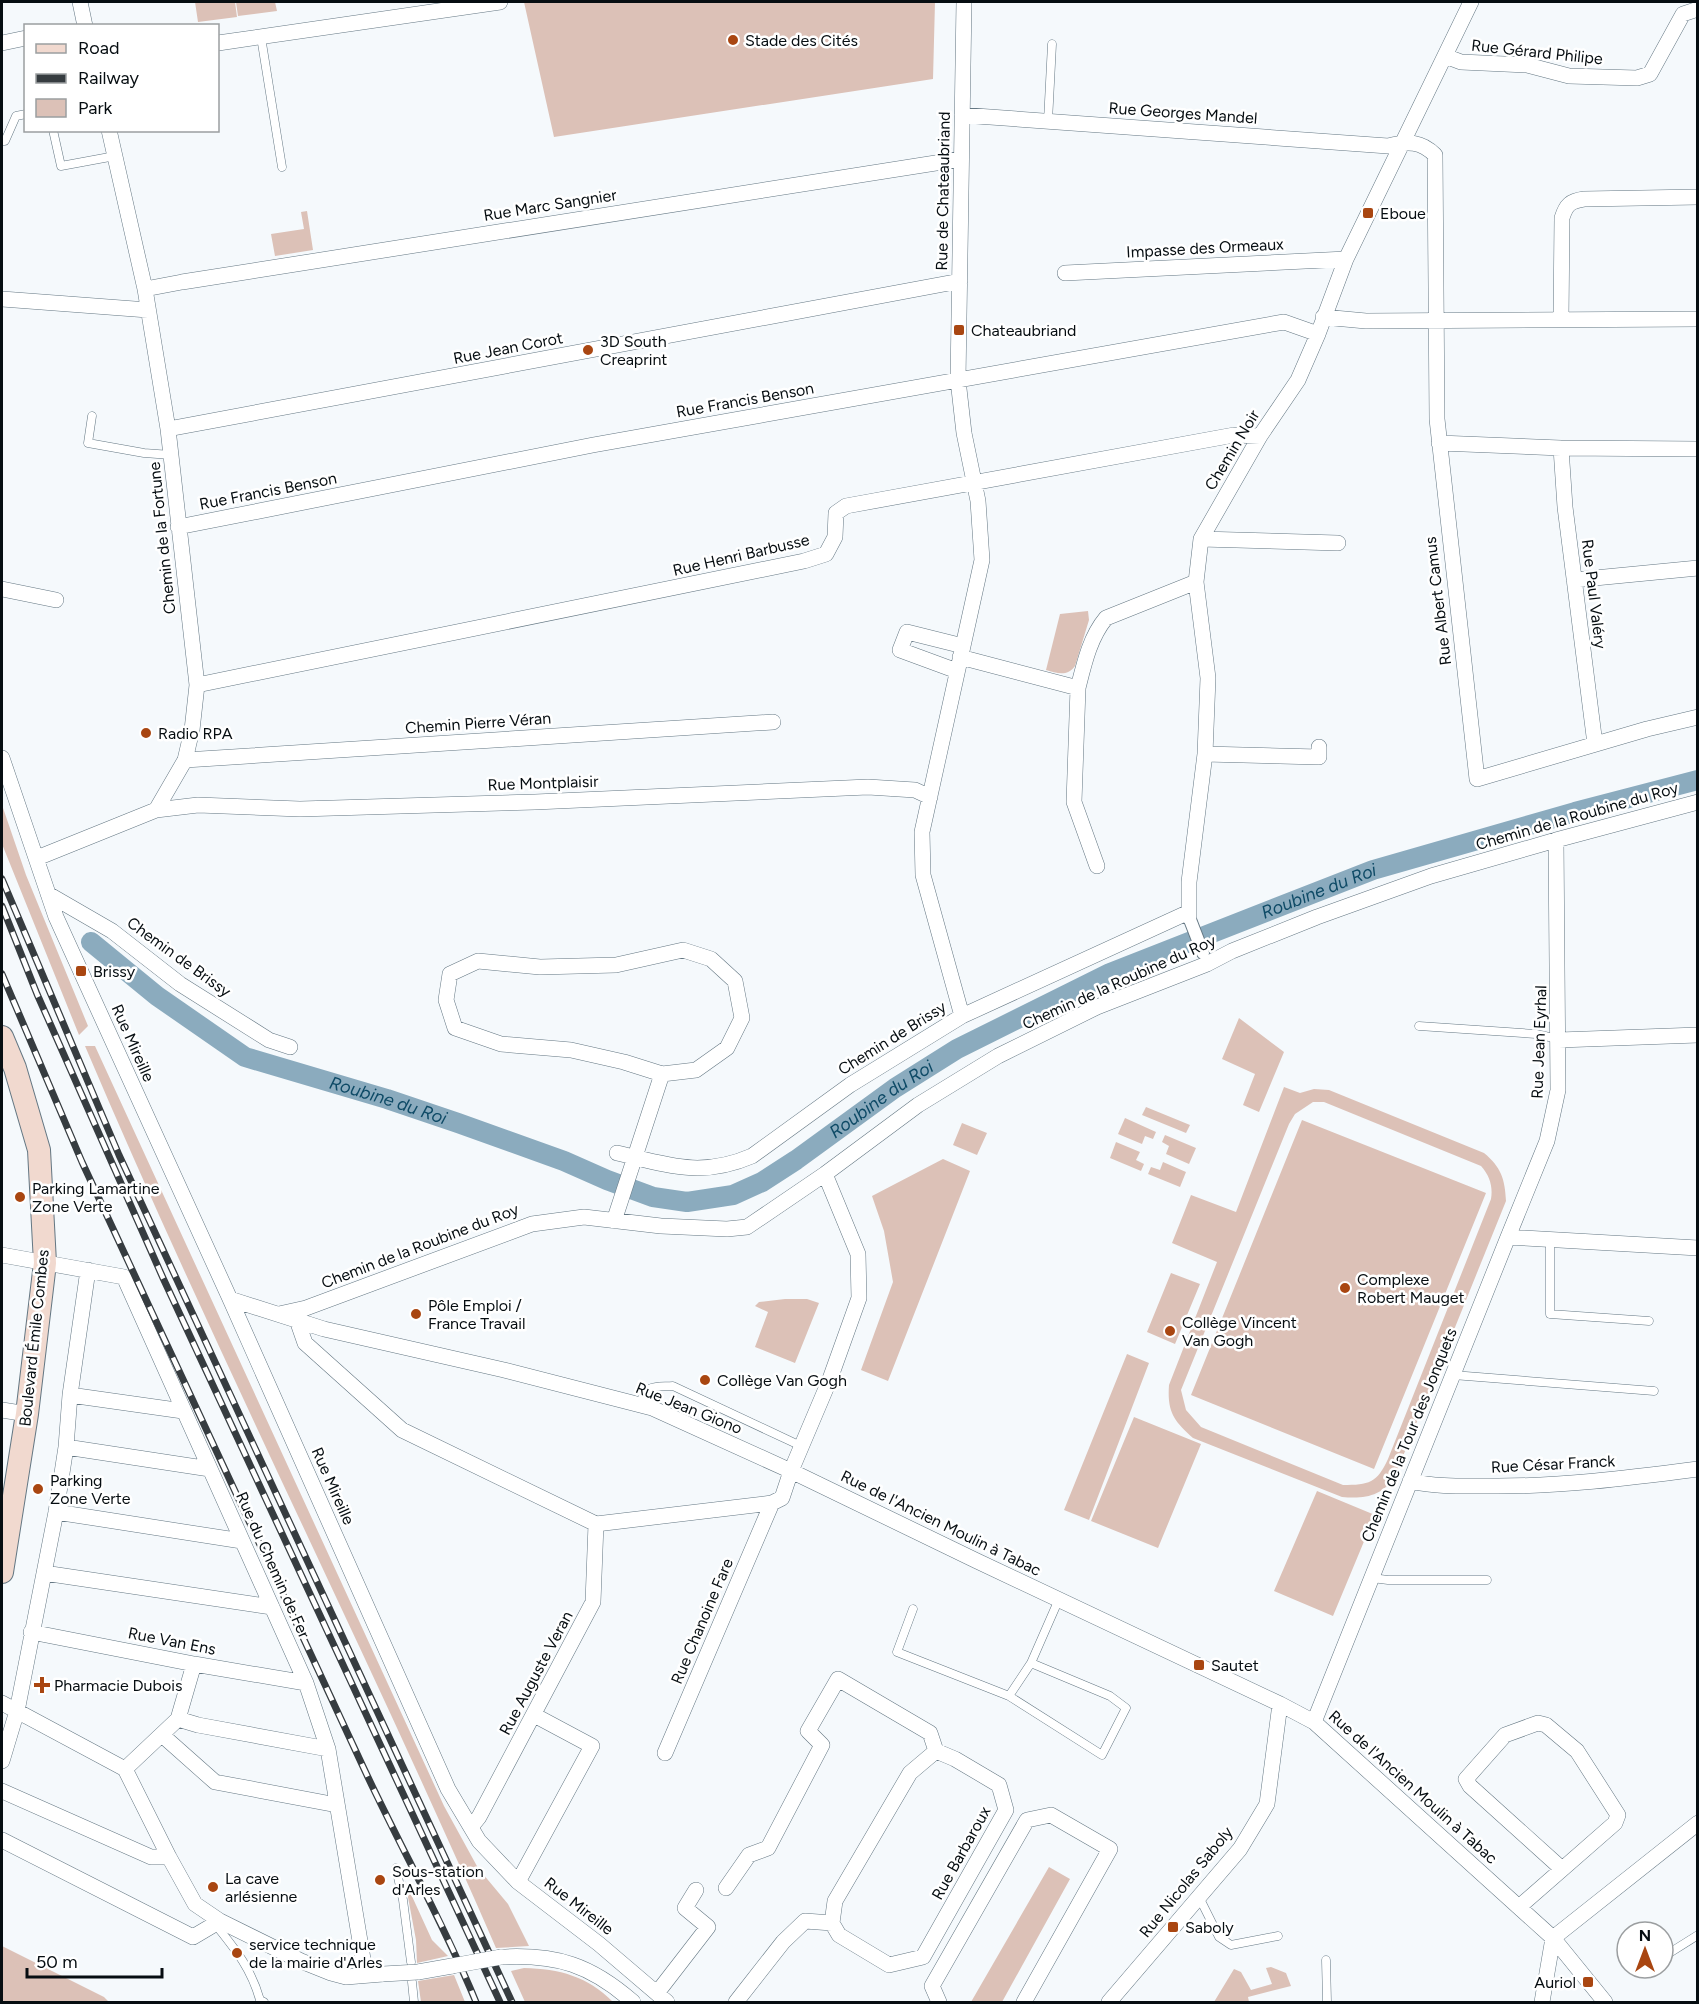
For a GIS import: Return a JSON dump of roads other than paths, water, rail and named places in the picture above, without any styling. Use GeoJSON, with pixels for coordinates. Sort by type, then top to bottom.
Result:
{"type":"FeatureCollection","features":[{"type":"Feature","properties":{"kind":"main road","name":"Boulevard Émile Combes"},"geometry":{"type":"LineString","coordinates":[[2,1037],[15,1068],[39,1150],[45,1263],[27,1413],[2,1572]]}},
{"type":"Feature","properties":{"kind":"street"},"geometry":{"type":"LineString","coordinates":[[80,2],[83,24]]}},
{"type":"Feature","properties":{"kind":"street"},"geometry":{"type":"LineString","coordinates":[[219,44],[500,2]]}},
{"type":"Feature","properties":{"kind":"street","name":"Rue de Chateaubriand"},"geometry":{"type":"LineString","coordinates":[[962,1016],[922,875],[922,832],[982,560],[978,501],[964,433],[958,380],[964,2]]}},
{"type":"Feature","properties":{"kind":"street","name":"Chemin Noir"},"geometry":{"type":"LineString","coordinates":[[1203,952],[1189,915],[1189,882],[1205,754],[1208,678],[1196,582],[1201,539],[1260,436],[1298,380],[1346,259],[1471,2]]}},
{"type":"Feature","properties":{"kind":"street","name":"Rue Gérard Philipe"},"geometry":{"type":"LineString","coordinates":[[1445,56],[1461,62],[1527,65],[1569,76],[1636,78],[1650,74],[1683,14],[1698,9]]}},
{"type":"Feature","properties":{"kind":"street"},"geometry":{"type":"LineString","coordinates":[[2,43],[24,38]]}},
{"type":"Feature","properties":{"kind":"street","name":"Rue Georges Mandel"},"geometry":{"type":"LineString","coordinates":[[962,115],[1388,146],[1401,143],[1425,145],[1436,155],[1436,321]]}},
{"type":"Feature","properties":{"kind":"street","name":"Chemin de la Fortune"},"geometry":{"type":"LineString","coordinates":[[109,132],[145,290],[168,429],[197,686],[192,730],[185,760],[156,810]]}},
{"type":"Feature","properties":{"kind":"street","name":"Rue Marc Sangnier"},"geometry":{"type":"LineString","coordinates":[[145,290],[194,280],[962,159]]}},
{"type":"Feature","properties":{"kind":"street"},"geometry":{"type":"LineString","coordinates":[[1561,320],[1562,218],[1565,207],[1573,200],[1584,199],[1698,197]]}},
{"type":"Feature","properties":{"kind":"street","name":"Impasse des Ormeaux"},"geometry":{"type":"LineString","coordinates":[[1065,273],[1346,259]]}},
{"type":"Feature","properties":{"kind":"street","name":"Rue Jean Corot"},"geometry":{"type":"LineString","coordinates":[[168,429],[960,281]]}},
{"type":"Feature","properties":{"kind":"street"},"geometry":{"type":"LineString","coordinates":[[2,299],[148,310]]}},
{"type":"Feature","properties":{"kind":"street"},"geometry":{"type":"LineString","coordinates":[[1323,317],[1366,321],[1698,319]]}},
{"type":"Feature","properties":{"kind":"street","name":"Rue Albert Camus"},"geometry":{"type":"LineString","coordinates":[[1436,321],[1439,443],[1477,779],[1595,744]]}},
{"type":"Feature","properties":{"kind":"street","name":"Rue Francis Benson"},"geometry":{"type":"LineString","coordinates":[[178,527],[593,446],[1284,322],[1318,334]]}},
{"type":"Feature","properties":{"kind":"street","name":"Rue Henri Barbusse"},"geometry":{"type":"LineString","coordinates":[[197,686],[804,561],[826,554],[835,537],[836,513],[846,506],[1234,435],[1260,436]]}},
{"type":"Feature","properties":{"kind":"street"},"geometry":{"type":"LineString","coordinates":[[1439,443],[1561,448],[1698,449]]}},
{"type":"Feature","properties":{"kind":"street","name":"Rue Paul Valéry"},"geometry":{"type":"LineString","coordinates":[[1561,448],[1574,580],[1595,744]]}},
{"type":"Feature","properties":{"kind":"street"},"geometry":{"type":"LineString","coordinates":[[1201,539],[1338,543]]}},
{"type":"Feature","properties":{"kind":"street"},"geometry":{"type":"LineString","coordinates":[[1574,580],[1698,568]]}},
{"type":"Feature","properties":{"kind":"street"},"geometry":{"type":"LineString","coordinates":[[1097,866],[1074,802],[1078,688],[1097,628],[1106,618],[1196,582]]}},
{"type":"Feature","properties":{"kind":"street"},"geometry":{"type":"LineString","coordinates":[[2,589],[56,600]]}},
{"type":"Feature","properties":{"kind":"street"},"geometry":{"type":"LineString","coordinates":[[960,658],[1078,688]]}},
{"type":"Feature","properties":{"kind":"street"},"geometry":{"type":"LineString","coordinates":[[1595,744],[1698,717]]}},
{"type":"Feature","properties":{"kind":"street","name":"Chemin Pierre Véran"},"geometry":{"type":"LineString","coordinates":[[185,760],[773,723]]}},
{"type":"Feature","properties":{"kind":"street"},"geometry":{"type":"LineString","coordinates":[[1205,754],[1319,757],[1319,747]]}},
{"type":"Feature","properties":{"kind":"street","name":"Rue Mireille"},"geometry":{"type":"LineString","coordinates":[[2,758],[56,917],[230,1299],[448,1789],[479,1841],[518,1882],[599,1944],[662,1998]]}},
{"type":"Feature","properties":{"kind":"street","name":"Rue Montplaisir"},"geometry":{"type":"LineString","coordinates":[[156,810],[198,805],[300,809],[535,802],[867,787],[915,790],[930,797]]}},
{"type":"Feature","properties":{"kind":"street","name":"Chemin de la Roubine du Roy"},"geometry":{"type":"LineString","coordinates":[[279,1314],[306,1308],[532,1224],[617,1213],[661,1226],[728,1229],[747,1227],[825,1174],[918,1105],[998,1056],[1097,1007],[1207,964],[1232,951],[1317,917],[1431,876],[1698,802]]}},
{"type":"Feature","properties":{"kind":"street"},"geometry":{"type":"LineString","coordinates":[[37,858],[156,810]]}},
{"type":"Feature","properties":{"kind":"street","name":"Rue Jean Eyrhal"},"geometry":{"type":"LineString","coordinates":[[1508,1237],[1547,1141],[1558,1090],[1556,840]]}},
{"type":"Feature","properties":{"kind":"street","name":"Chemin de Brissy"},"geometry":{"type":"LineString","coordinates":[[48,894],[112,931],[180,984],[269,1040],[290,1047]]}},
{"type":"Feature","properties":{"kind":"street","name":"Chemin de Brissy"},"geometry":{"type":"LineString","coordinates":[[617,1153],[634,1161],[695,1169],[734,1164],[752,1156],[850,1085],[962,1016],[1189,915]]}},
{"type":"Feature","properties":{"kind":"street"},"geometry":{"type":"LineString","coordinates":[[683,950],[711,959],[735,981],[742,1018],[728,1048],[696,1070],[662,1074],[624,1062],[571,1050],[501,1044],[455,1028],[446,1000],[450,974],[478,961],[540,967],[616,965],[683,950]]}},
{"type":"Feature","properties":{"kind":"street"},"geometry":{"type":"LineString","coordinates":[[1559,1040],[1698,1035]]}},
{"type":"Feature","properties":{"kind":"street"},"geometry":{"type":"LineString","coordinates":[[617,1213],[662,1074]]}},
{"type":"Feature","properties":{"kind":"street"},"geometry":{"type":"LineString","coordinates":[[297,1320],[305,1343],[402,1430],[596,1524],[772,1503],[783,1498],[791,1471],[830,1380],[859,1298],[858,1254],[825,1174]]}},
{"type":"Feature","properties":{"kind":"street"},"geometry":{"type":"LineString","coordinates":[[1508,1237],[1698,1248]]}},
{"type":"Feature","properties":{"kind":"street","name":"Chemin de la Tour des Jonquets"},"geometry":{"type":"LineString","coordinates":[[1314,1722],[1508,1237]]}},
{"type":"Feature","properties":{"kind":"street","name":"Rue du Chemin de Fer"},"geometry":{"type":"LineString","coordinates":[[2,1255],[124,1277],[306,1683],[328,1749],[363,1959]]}},
{"type":"Feature","properties":{"kind":"street"},"geometry":{"type":"LineString","coordinates":[[2,1761],[16,1711],[56,1512],[88,1270]]}},
{"type":"Feature","properties":{"kind":"street","name":"Rue Jean Giono"},"geometry":{"type":"LineString","coordinates":[[230,1299],[324,1329],[639,1404],[791,1471]]}},
{"type":"Feature","properties":{"kind":"street"},"geometry":{"type":"LineString","coordinates":[[70,1395],[183,1410]]}},
{"type":"Feature","properties":{"kind":"street"},"geometry":{"type":"LineString","coordinates":[[2,1410],[27,1413]]}},
{"type":"Feature","properties":{"kind":"street"},"geometry":{"type":"LineString","coordinates":[[66,1447],[210,1469]]}},
{"type":"Feature","properties":{"kind":"street","name":"Rue César Franck"},"geometry":{"type":"LineString","coordinates":[[1410,1481],[1431,1486],[1530,1486],[1698,1469]]}},
{"type":"Feature","properties":{"kind":"street","name":"Rue de l'Ancien Moulin à Tabac"},"geometry":{"type":"LineString","coordinates":[[791,1471],[1314,1722],[1553,1938],[1605,2002]]}},
{"type":"Feature","properties":{"kind":"street","name":"Rue Chanoine Fare"},"geometry":{"type":"LineString","coordinates":[[665,1753],[772,1503]]}},
{"type":"Feature","properties":{"kind":"street"},"geometry":{"type":"LineString","coordinates":[[56,1512],[242,1541]]}},
{"type":"Feature","properties":{"kind":"street","name":"Rue Auguste Veran"},"geometry":{"type":"LineString","coordinates":[[471,1827],[479,1817],[593,1602],[596,1524]]}},
{"type":"Feature","properties":{"kind":"street"},"geometry":{"type":"LineString","coordinates":[[44,1572],[272,1607]]}},
{"type":"Feature","properties":{"kind":"street","name":"Rue Van Ens"},"geometry":{"type":"LineString","coordinates":[[31,1632],[306,1683]]}},
{"type":"Feature","properties":{"kind":"street"},"geometry":{"type":"LineString","coordinates":[[125,1768],[178,1719],[194,1664]]}},
{"type":"Feature","properties":{"kind":"street"},"geometry":{"type":"LineString","coordinates":[[726,1888],[749,1855],[768,1848],[822,1745],[808,1731],[838,1679],[930,1733],[936,1751],[910,1773],[835,1901],[832,1923],[805,1922],[783,1942],[736,2002]]}},
{"type":"Feature","properties":{"kind":"street"},"geometry":{"type":"LineString","coordinates":[[2,1703],[125,1768],[195,1904],[217,1922],[301,1961],[346,1977],[414,1972],[501,1957],[543,1958],[574,1964],[596,1974],[633,2002]]}},
{"type":"Feature","properties":{"kind":"street","name":"Rue Nicolas Saboly"},"geometry":{"type":"LineString","coordinates":[[1109,2002],[1240,1849],[1267,1804],[1280,1704]]}},
{"type":"Feature","properties":{"kind":"street"},"geometry":{"type":"LineString","coordinates":[[518,1882],[592,1746],[534,1715]]}},
{"type":"Feature","properties":{"kind":"street"},"geometry":{"type":"LineString","coordinates":[[178,1719],[198,1725],[328,1749]]}},
{"type":"Feature","properties":{"kind":"street"},"geometry":{"type":"LineString","coordinates":[[1519,1907],[1615,1823],[1618,1815],[1577,1751],[1546,1725],[1538,1723],[1504,1735],[1466,1779],[1470,1786],[1562,1869]]}},
{"type":"Feature","properties":{"kind":"street"},"geometry":{"type":"LineString","coordinates":[[162,1734],[214,1782],[337,1805]]}},
{"type":"Feature","properties":{"kind":"street","name":"Rue Barbaroux"},"geometry":{"type":"LineString","coordinates":[[832,1923],[839,1935],[889,1965],[923,1957],[1006,1810],[999,1785],[955,1759],[936,1751]]}},
{"type":"Feature","properties":{"kind":"street"},"geometry":{"type":"LineString","coordinates":[[2,1791],[151,1857],[169,1857]]}},
{"type":"Feature","properties":{"kind":"street"},"geometry":{"type":"LineString","coordinates":[[939,2002],[932,1986],[1027,1820],[1051,1815],[1110,1849],[1024,2002]]}},
{"type":"Feature","properties":{"kind":"street"},"geometry":{"type":"LineString","coordinates":[[1542,2002],[1553,1938],[1698,1822]]}},
{"type":"Feature","properties":{"kind":"street"},"geometry":{"type":"LineString","coordinates":[[2,1840],[193,1937],[217,1922]]}},
{"type":"Feature","properties":{"kind":"street"},"geometry":{"type":"LineString","coordinates":[[662,1998],[708,1927],[685,1908],[696,1890]]}},
{"type":"Feature","properties":{"kind":"lane"},"geometry":{"type":"LineString","coordinates":[[261,37],[282,167]]}},
{"type":"Feature","properties":{"kind":"lane"},"geometry":{"type":"LineString","coordinates":[[1048,121],[1052,44]]}},
{"type":"Feature","properties":{"kind":"lane"},"geometry":{"type":"LineString","coordinates":[[2,141],[5,141],[16,116],[24,114]]}},
{"type":"Feature","properties":{"kind":"lane"},"geometry":{"type":"LineString","coordinates":[[53,132],[61,166],[115,156]]}},
{"type":"Feature","properties":{"kind":"lane"},"geometry":{"type":"LineString","coordinates":[[92,416],[88,443],[144,453],[171,455]]}},
{"type":"Feature","properties":{"kind":"lane"},"geometry":{"type":"LineString","coordinates":[[1419,1026],[1536,1034],[1559,1040]]}},
{"type":"Feature","properties":{"kind":"lane"},"geometry":{"type":"LineString","coordinates":[[1550,1240],[1550,1314],[1649,1321]]}},
{"type":"Feature","properties":{"kind":"lane"},"geometry":{"type":"LineString","coordinates":[[1453,1375],[1654,1391]]}},
{"type":"Feature","properties":{"kind":"lane"},"geometry":{"type":"LineString","coordinates":[[639,1404],[646,1390],[653,1387],[673,1386],[801,1446]]}},
{"type":"Feature","properties":{"kind":"lane"},"geometry":{"type":"LineString","coordinates":[[1372,1578],[1487,1580]]}},
{"type":"Feature","properties":{"kind":"lane"},"geometry":{"type":"LineString","coordinates":[[1009,1696],[1031,1663],[1059,1599]]}},
{"type":"Feature","properties":{"kind":"lane"},"geometry":{"type":"LineString","coordinates":[[913,1609],[897,1652],[1009,1696],[1102,1755],[1126,1708],[1110,1696],[1031,1663]]}},
{"type":"Feature","properties":{"kind":"lane"},"geometry":{"type":"LineString","coordinates":[[396,1869],[414,1972],[414,2002]]}},
{"type":"Feature","properties":{"kind":"lane"},"geometry":{"type":"LineString","coordinates":[[1199,1897],[1219,1937],[1231,1945],[1278,1936]]}},
{"type":"Feature","properties":{"kind":"lane"},"geometry":{"type":"LineString","coordinates":[[217,1922],[244,1960],[260,2000],[264,2002]]}},
{"type":"Feature","properties":{"kind":"lane"},"geometry":{"type":"LineString","coordinates":[[1675,1950],[1698,1935]]}},
{"type":"Feature","properties":{"kind":"lane"},"geometry":{"type":"LineString","coordinates":[[1326,1960],[1328,2002]]}},
{"type":"Feature","properties":{"kind":"waterway","name":"Roubine du Roi"},"geometry":{"type":"LineString","coordinates":[[91,942],[157,996],[245,1057],[387,1099],[458,1123],[564,1161],[653,1197],[687,1202],[733,1195],[762,1182],[895,1088],[957,1049],[1110,973],[1373,870],[1575,812],[1698,780]]}},
{"type":"Feature","properties":{"kind":"railway"},"geometry":{"type":"LineString","coordinates":[[2,879],[119,1155],[512,2002]]}},
{"type":"Feature","properties":{"kind":"railway"},"geometry":{"type":"LineString","coordinates":[[2,906],[37,994],[163,1278],[500,2002]]}},
{"type":"Feature","properties":{"kind":"railway"},"geometry":{"type":"LineString","coordinates":[[2,974],[82,1162],[366,1773],[476,2002]]}},
{"type":"Feature","properties":{"kind":"place","name":"Stade des Cités"},"geometry":{"type":"Point","coordinates":[733,40]}},
{"type":"Feature","properties":{"kind":"place","name":"Eboue"},"geometry":{"type":"Point","coordinates":[1368,213]}},
{"type":"Feature","properties":{"kind":"place","name":"Chateaubriand"},"geometry":{"type":"Point","coordinates":[959,330]}},
{"type":"Feature","properties":{"kind":"place","name":"3D South Creaprint"},"geometry":{"type":"Point","coordinates":[588,350]}},
{"type":"Feature","properties":{"kind":"place","name":"Radio RPA"},"geometry":{"type":"Point","coordinates":[146,733]}},
{"type":"Feature","properties":{"kind":"place","name":"Brissy"},"geometry":{"type":"Point","coordinates":[81,971]}},
{"type":"Feature","properties":{"kind":"place","name":"Parking Lamartine Zone Verte"},"geometry":{"type":"Point","coordinates":[20,1197]}},
{"type":"Feature","properties":{"kind":"place","name":"Complexe Robert Mauget"},"geometry":{"type":"Point","coordinates":[1345,1288]}},
{"type":"Feature","properties":{"kind":"place","name":"Pôle Emploi / France Travail"},"geometry":{"type":"Point","coordinates":[416,1314]}},
{"type":"Feature","properties":{"kind":"place","name":"Collège Vincent Van Gogh"},"geometry":{"type":"Point","coordinates":[1170,1331]}},
{"type":"Feature","properties":{"kind":"place","name":"Collège Van Gogh"},"geometry":{"type":"Point","coordinates":[705,1380]}},
{"type":"Feature","properties":{"kind":"place","name":"Parking Zone Verte"},"geometry":{"type":"Point","coordinates":[38,1489]}},
{"type":"Feature","properties":{"kind":"place","name":"Sautet"},"geometry":{"type":"Point","coordinates":[1199,1665]}},
{"type":"Feature","properties":{"kind":"place","name":"Pharmacie Dubois"},"geometry":{"type":"Point","coordinates":[42,1685]}},
{"type":"Feature","properties":{"kind":"place","name":"Sous-station d'Arles"},"geometry":{"type":"Point","coordinates":[380,1880]}},
{"type":"Feature","properties":{"kind":"place","name":"La cave arlésienne"},"geometry":{"type":"Point","coordinates":[213,1887]}},
{"type":"Feature","properties":{"kind":"place","name":"Saboly"},"geometry":{"type":"Point","coordinates":[1173,1927]}},
{"type":"Feature","properties":{"kind":"place","name":"service technique de la mairie d'Arles"},"geometry":{"type":"Point","coordinates":[237,1953]}},
{"type":"Feature","properties":{"kind":"place","name":"Auriol"},"geometry":{"type":"Point","coordinates":[1588,1982]}}]}
